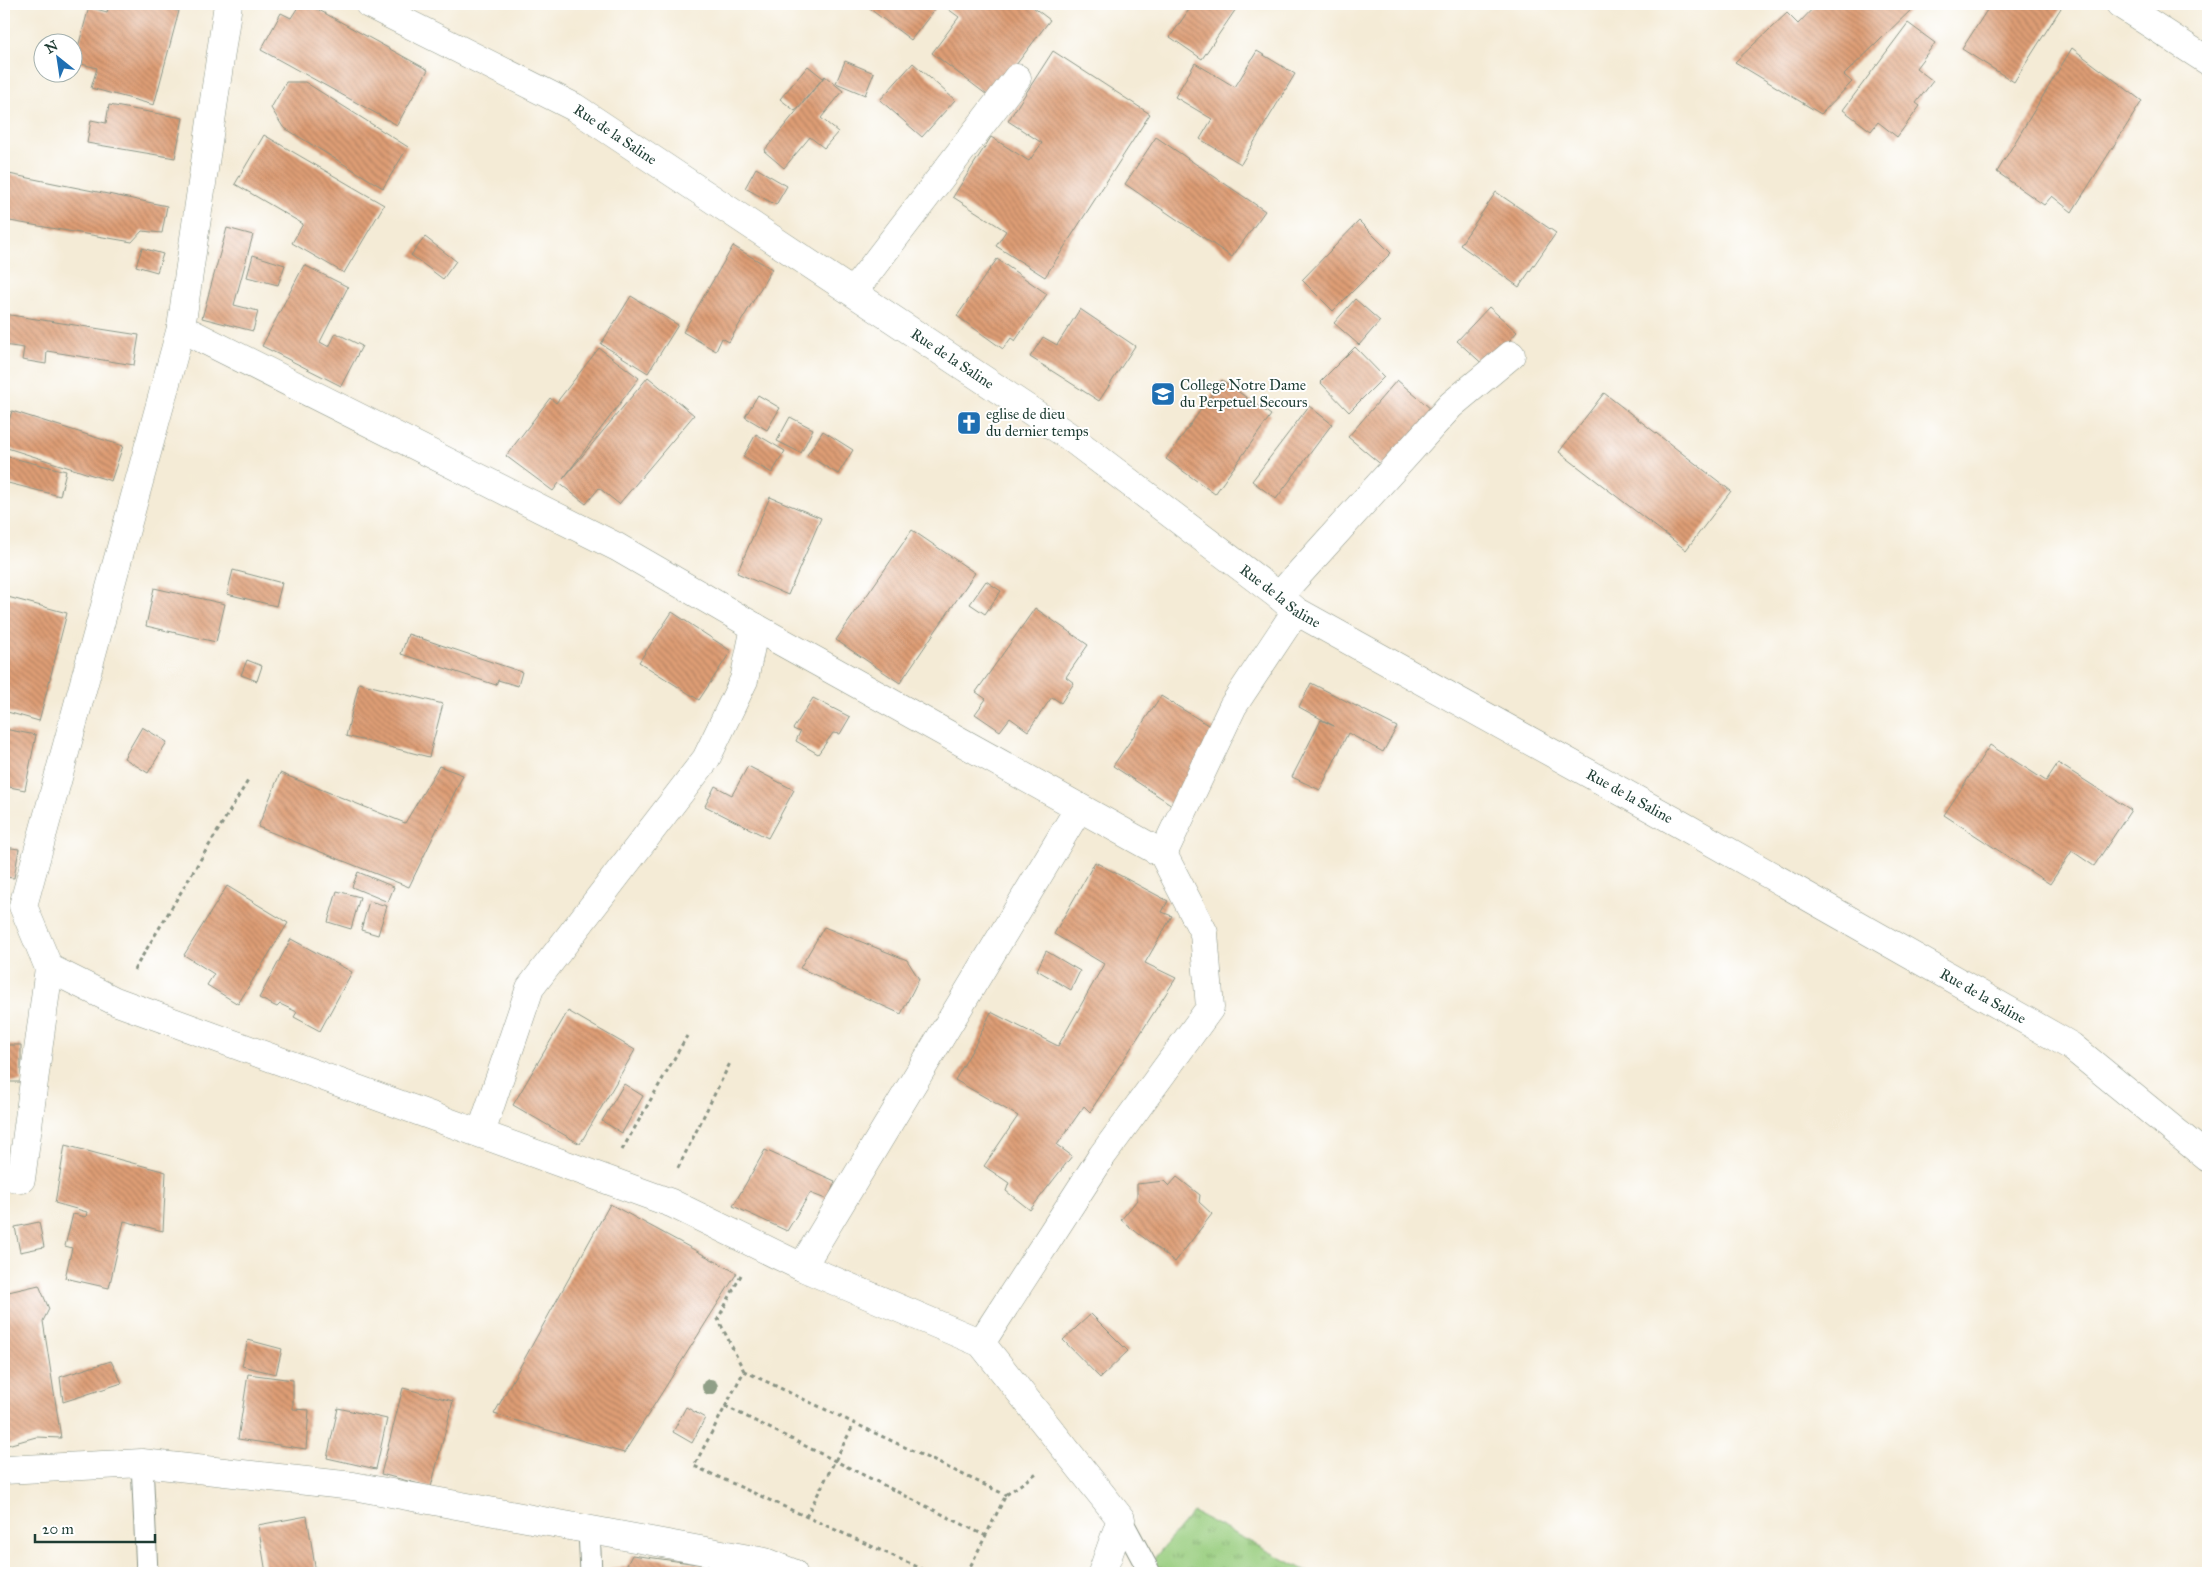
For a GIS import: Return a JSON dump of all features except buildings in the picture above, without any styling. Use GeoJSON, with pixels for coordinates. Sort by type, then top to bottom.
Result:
{"type":"FeatureCollection","features":[{"type":"Feature","properties":{"kind":"street"},"geometry":{"type":"LineString","coordinates":[[4,1175],[21,1179],[49,968],[23,906],[181,328],[228,4]]}},
{"type":"Feature","properties":{"kind":"street","name":"Rue de la Saline"},"geometry":{"type":"LineString","coordinates":[[369,4],[574,107],[1067,435],[1287,604],[2071,1046],[2208,1158]]}},
{"type":"Feature","properties":{"kind":"street"},"geometry":{"type":"LineString","coordinates":[[2120,4],[2208,61]]}},
{"type":"Feature","properties":{"kind":"street"},"geometry":{"type":"LineString","coordinates":[[853,292],[1018,78]]}},
{"type":"Feature","properties":{"kind":"street"},"geometry":{"type":"LineString","coordinates":[[181,328],[618,546],[755,627],[1163,854],[1204,933],[1210,1008],[1102,1156],[981,1342]]}},
{"type":"Feature","properties":{"kind":"street"},"geometry":{"type":"LineString","coordinates":[[1163,854],[1234,706],[1287,604],[1451,405],[1511,355]]}},
{"type":"Feature","properties":{"kind":"street"},"geometry":{"type":"LineString","coordinates":[[481,1133],[530,988],[706,759],[744,680],[755,627]]}},
{"type":"Feature","properties":{"kind":"street"},"geometry":{"type":"LineString","coordinates":[[802,1267],[1079,808]]}},
{"type":"Feature","properties":{"kind":"street"},"geometry":{"type":"LineString","coordinates":[[49,968],[116,1001],[671,1203],[755,1246],[981,1342],[1121,1519],[1102,1573]]}},
{"type":"Feature","properties":{"kind":"street"},"geometry":{"type":"LineString","coordinates":[[4,1470],[142,1462],[353,1486],[765,1562],[793,1573]]}},
{"type":"Feature","properties":{"kind":"lane"},"geometry":{"type":"LineString","coordinates":[[142,1462],[147,1573]]}},
{"type":"Feature","properties":{"kind":"lane"},"geometry":{"type":"LineString","coordinates":[[1121,1519],[1150,1573]]}},
{"type":"Feature","properties":{"kind":"lane"},"geometry":{"type":"LineString","coordinates":[[589,1530],[591,1573]]}},
{"type":"Feature","properties":{"kind":"path"},"geometry":{"type":"LineString","coordinates":[[116,1001],[248,779]]}},
{"type":"Feature","properties":{"kind":"path"},"geometry":{"type":"LineString","coordinates":[[604,1180],[687,1036]]}},
{"type":"Feature","properties":{"kind":"path"},"geometry":{"type":"LineString","coordinates":[[671,1203],[678,1163],[731,1061]]}},
{"type":"Feature","properties":{"kind":"path"},"geometry":{"type":"LineString","coordinates":[[755,1246],[718,1318],[744,1371],[1006,1495]]}},
{"type":"Feature","properties":{"kind":"path"},"geometry":{"type":"LineString","coordinates":[[744,1371],[694,1466],[931,1573]]}},
{"type":"Feature","properties":{"kind":"path"},"geometry":{"type":"LineString","coordinates":[[725,1406],[986,1536]]}},
{"type":"Feature","properties":{"kind":"path"},"geometry":{"type":"LineString","coordinates":[[806,1517],[854,1424]]}},
{"type":"Feature","properties":{"kind":"path"},"geometry":{"type":"LineString","coordinates":[[967,1573],[1006,1495],[1066,1449]]}},
{"type":"Feature","properties":{"kind":"green space"},"geometry":{"type":"Polygon","coordinates":[[[1193,1512],[1310,1573],[1142,1573],[1193,1512]]]}},
{"type":"Feature","properties":{"kind":"place","name":"College Notre Dame du Perpetuel Secours"},"geometry":{"type":"Point","coordinates":[1163,394]}},
{"type":"Feature","properties":{"kind":"place","name":"eglise de dieu du dernier temps"},"geometry":{"type":"Point","coordinates":[969,423]}}]}
